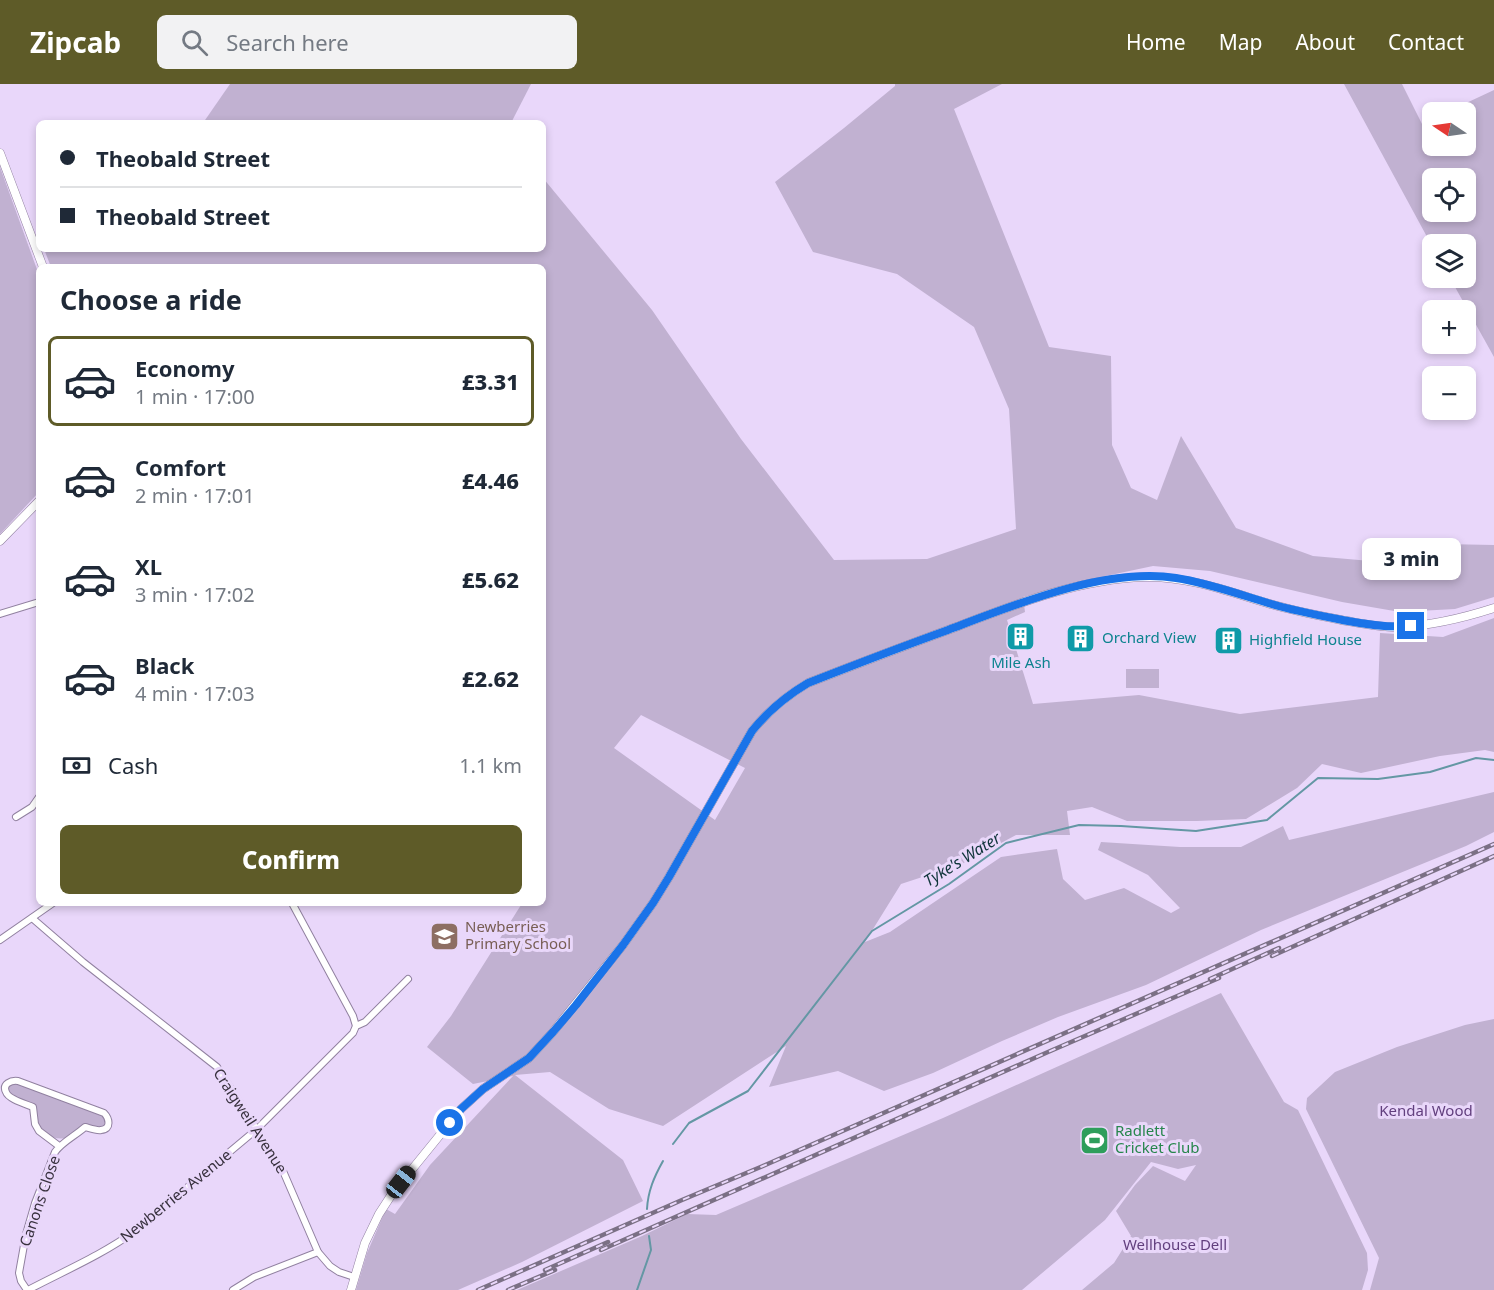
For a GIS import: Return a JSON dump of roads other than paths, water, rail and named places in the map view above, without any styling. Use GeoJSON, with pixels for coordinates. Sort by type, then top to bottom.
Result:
{"type":"FeatureCollection","features":[{"type":"Feature","properties":{"kind":"street"},"geometry":{"type":"LineString","coordinates":[[0,153],[36,248]]}},
{"type":"Feature","properties":{"kind":"street"},"geometry":{"type":"LineString","coordinates":[[0,541],[36,504]]}},
{"type":"Feature","properties":{"kind":"street"},"geometry":{"type":"LineString","coordinates":[[351,1290],[365,1243],[392,1194],[461,1109],[483,1089],[529,1058],[576,1005],[653,903],[752,731],[776,705],[794,691],[808,683],[1023,601],[1114,579],[1174,578],[1205,584],[1271,604],[1326,617],[1399,627],[1463,618],[1494,608]]}},
{"type":"Feature","properties":{"kind":"street"},"geometry":{"type":"LineString","coordinates":[[0,614],[36,603]]}},
{"type":"Feature","properties":{"kind":"street"},"geometry":{"type":"LineString","coordinates":[[16,817],[32,807],[36,801]]}},
{"type":"Feature","properties":{"kind":"street"},"geometry":{"type":"LineString","coordinates":[[0,940],[49,906]]}},
{"type":"Feature","properties":{"kind":"street"},"geometry":{"type":"LineString","coordinates":[[294,906],[353,1016],[356,1026]]}},
{"type":"Feature","properties":{"kind":"street","name":"Craigweil Avenue"},"geometry":{"type":"LineString","coordinates":[[32,918],[82,962],[217,1067],[279,1164],[318,1252],[330,1266],[354,1277]]}},
{"type":"Feature","properties":{"kind":"street","name":"Newberries Avenue"},"geometry":{"type":"LineString","coordinates":[[28,1290],[135,1231],[257,1129],[353,1033],[356,1026],[365,1022],[408,979]]}},
{"type":"Feature","properties":{"kind":"street","name":"Canons Close"},"geometry":{"type":"LineString","coordinates":[[28,1290],[21,1281],[19,1273],[26,1234],[55,1152],[59,1146],[85,1127],[102,1130],[109,1124],[104,1113],[18,1081],[9,1082],[6,1085],[6,1094],[33,1107],[35,1124],[39,1131],[59,1146]]}},
{"type":"Feature","properties":{"kind":"street"},"geometry":{"type":"LineString","coordinates":[[233,1290],[254,1277],[318,1252]]}},
{"type":"Feature","properties":{"kind":"waterway","name":"Tyke's Water"},"geometry":{"type":"LineString","coordinates":[[673,1144],[689,1123],[748,1091],[872,931],[949,884],[1006,843],[1079,825],[1196,831],[1267,820],[1318,778],[1378,779],[1430,772],[1476,758],[1494,760]]}},
{"type":"Feature","properties":{"kind":"waterway","name":"Tyke's Water"},"geometry":{"type":"LineString","coordinates":[[647,1209],[652,1184],[663,1161]]}},
{"type":"Feature","properties":{"kind":"waterway","name":"Tyke's Water"},"geometry":{"type":"LineString","coordinates":[[637,1290],[651,1250],[649,1236]]}},
{"type":"Feature","properties":{"kind":"railway"},"geometry":{"type":"LineString","coordinates":[[478,1290],[1494,844]]}},
{"type":"Feature","properties":{"kind":"railway"},"geometry":{"type":"LineString","coordinates":[[1272,956],[1494,856]]}},
{"type":"Feature","properties":{"kind":"railway"},"geometry":{"type":"LineString","coordinates":[[1210,979],[1279,948]]}},
{"type":"Feature","properties":{"kind":"railway"},"geometry":{"type":"LineString","coordinates":[[601,1250],[1219,978]]}},
{"type":"Feature","properties":{"kind":"railway"},"geometry":{"type":"LineString","coordinates":[[545,1270],[608,1242]]}},
{"type":"Feature","properties":{"kind":"railway"},"geometry":{"type":"LineString","coordinates":[[508,1290],[555,1270]]}},
{"type":"Feature","properties":{"kind":"place","name":"Mile Ash"},"geometry":{"type":"Point","coordinates":[1021,636]}},
{"type":"Feature","properties":{"kind":"place","name":"Orchard View"},"geometry":{"type":"Point","coordinates":[1081,638]}},
{"type":"Feature","properties":{"kind":"place","name":"Highfield House"},"geometry":{"type":"Point","coordinates":[1228,640]}},
{"type":"Feature","properties":{"kind":"place","name":"Newberries Primary School"},"geometry":{"type":"Point","coordinates":[444,936]}},
{"type":"Feature","properties":{"kind":"place","name":"Radlett Cricket Club"},"geometry":{"type":"Point","coordinates":[1094,1140]}},
{"type":"Feature","properties":{"kind":"park label","name":"Kendal Wood"},"geometry":{"type":"Point","coordinates":[1426,1111]}},
{"type":"Feature","properties":{"kind":"park label","name":"Wellhouse Dell"},"geometry":{"type":"Point","coordinates":[1175,1245]}}]}
